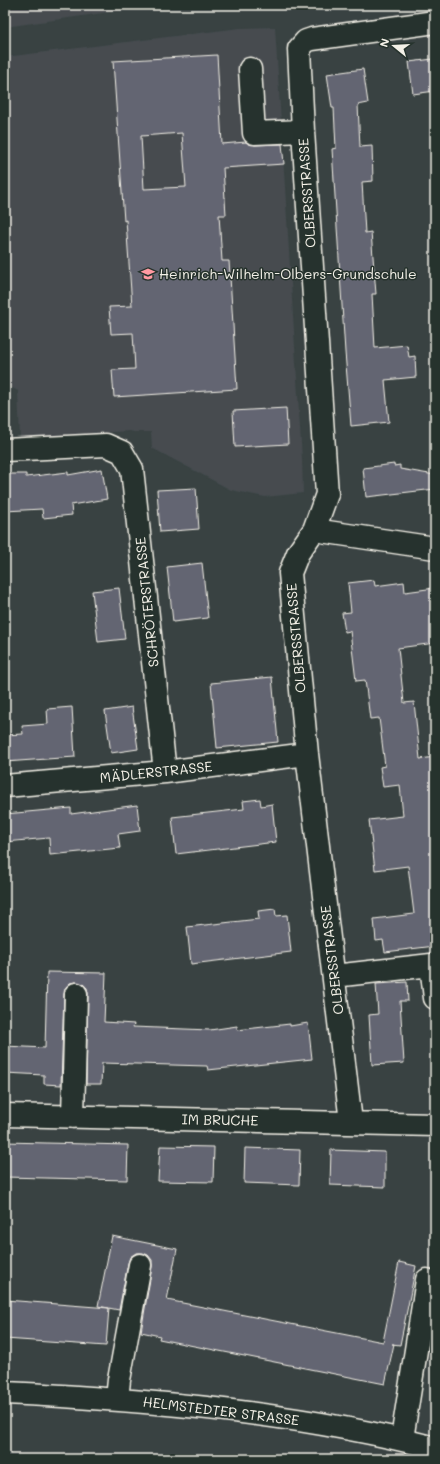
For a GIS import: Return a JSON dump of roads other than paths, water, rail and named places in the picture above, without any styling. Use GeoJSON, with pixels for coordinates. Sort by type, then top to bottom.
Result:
{"type":"FeatureCollection","features":[{"type":"Feature","properties":{"kind":"street","name":"OLBERSSTRASSE"},"geometry":{"type":"LineString","coordinates":[[351,1122],[307,754],[290,573],[298,553],[314,530],[328,494],[303,131],[299,49],[306,41],[312,39],[435,22]]}},
{"type":"Feature","properties":{"kind":"street"},"geometry":{"type":"LineString","coordinates":[[250,69],[254,133],[303,131]]}},
{"type":"Feature","properties":{"kind":"street","name":"SCHRÖTERSTRASSE"},"geometry":{"type":"LineString","coordinates":[[5,450],[106,445],[122,452],[132,469],[165,772]]}},
{"type":"Feature","properties":{"kind":"street"},"geometry":{"type":"LineString","coordinates":[[314,530],[435,548]]}},
{"type":"Feature","properties":{"kind":"street","name":"MÄDLERSTRASSE"},"geometry":{"type":"LineString","coordinates":[[5,786],[165,772],[307,754]]}},
{"type":"Feature","properties":{"kind":"street"},"geometry":{"type":"LineString","coordinates":[[334,976],[431,965],[435,998]]}},
{"type":"Feature","properties":{"kind":"street"},"geometry":{"type":"LineString","coordinates":[[73,1117],[76,994]]}},
{"type":"Feature","properties":{"kind":"street","name":"IM BRUCHE"},"geometry":{"type":"LineString","coordinates":[[5,1114],[73,1117],[435,1125]]}},
{"type":"Feature","properties":{"kind":"street"},"geometry":{"type":"LineString","coordinates":[[117,1399],[119,1380],[140,1265]]}},
{"type":"Feature","properties":{"kind":"street"},"geometry":{"type":"LineString","coordinates":[[402,1439],[426,1280]]}},
{"type":"Feature","properties":{"kind":"street","name":"HELMSTEDTER STRASSE"},"geometry":{"type":"LineString","coordinates":[[5,1393],[117,1399],[266,1414],[402,1439],[435,1448]]}},
{"type":"Feature","properties":{"kind":"place","name":"Heinrich-Wilhelm-Olbers-Grundschule"},"geometry":{"type":"Point","coordinates":[148,274]}}]}
